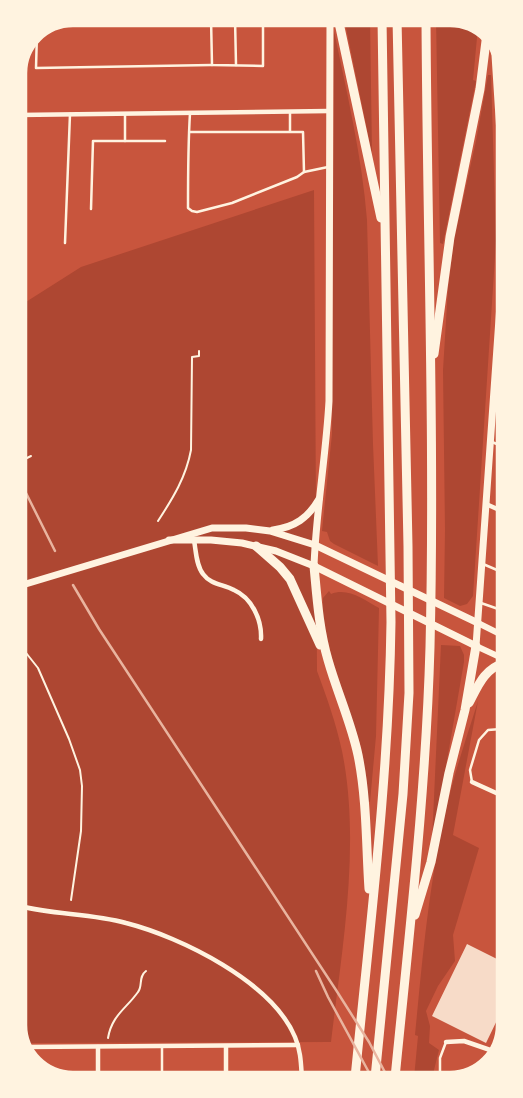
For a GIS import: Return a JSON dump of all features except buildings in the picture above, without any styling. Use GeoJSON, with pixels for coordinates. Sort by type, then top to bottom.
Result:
{"type":"FeatureCollection","features":[{"type":"Feature","properties":{"kind":"highway"},"geometry":{"type":"LineString","coordinates":[[340,26],[384,234]]}},
{"type":"Feature","properties":{"kind":"highway"},"geometry":{"type":"LineString","coordinates":[[357,1072],[384,785],[390,662],[382,26]]}},
{"type":"Feature","properties":{"kind":"highway"},"geometry":{"type":"LineString","coordinates":[[377,1072],[407,743],[409,693],[408,546],[396,26]]}},
{"type":"Feature","properties":{"kind":"highway"},"geometry":{"type":"LineString","coordinates":[[396,1072],[425,760],[428,702],[432,546],[426,26]]}},
{"type":"Feature","properties":{"kind":"highway"},"geometry":{"type":"LineString","coordinates":[[430,377],[450,237],[480,89],[486,43]]}},
{"type":"Feature","properties":{"kind":"highway"},"geometry":{"type":"LineString","coordinates":[[256,546],[280,567],[290,579],[328,660]]}},
{"type":"Feature","properties":{"kind":"highway"},"geometry":{"type":"LineString","coordinates":[[314,566],[318,618],[328,660],[352,732],[359,763],[364,798],[371,917]]}},
{"type":"Feature","properties":{"kind":"highway"},"geometry":{"type":"LineString","coordinates":[[409,932],[431,862],[465,710],[476,646]]}},
{"type":"Feature","properties":{"kind":"highway"},"geometry":{"type":"LineString","coordinates":[[465,710],[483,678],[492,668],[497,666]]}},
{"type":"Feature","properties":{"kind":"main road"},"geometry":{"type":"LineString","coordinates":[[314,566],[329,401],[328,168],[330,26]]}},
{"type":"Feature","properties":{"kind":"main road"},"geometry":{"type":"LineString","coordinates":[[476,646],[497,361]]}},
{"type":"Feature","properties":{"kind":"main road"},"geometry":{"type":"LineString","coordinates":[[26,584],[212,528],[270,530],[287,528],[299,522],[312,511],[320,496]]}},
{"type":"Feature","properties":{"kind":"main road"},"geometry":{"type":"LineString","coordinates":[[270,530],[315,545],[497,632]]}},
{"type":"Feature","properties":{"kind":"main road"},"geometry":{"type":"LineString","coordinates":[[169,540],[242,543],[276,551],[314,566],[497,656]]}},
{"type":"Feature","properties":{"kind":"street"},"geometry":{"type":"LineString","coordinates":[[26,115],[329,111]]}},
{"type":"Feature","properties":{"kind":"street"},"geometry":{"type":"LineString","coordinates":[[486,504],[497,509]]}},
{"type":"Feature","properties":{"kind":"street"},"geometry":{"type":"LineString","coordinates":[[194,540],[198,565],[204,575],[212,582],[235,590],[253,606],[260,624],[261,639]]}},
{"type":"Feature","properties":{"kind":"street"},"geometry":{"type":"LineString","coordinates":[[472,782],[497,793]]}},
{"type":"Feature","properties":{"kind":"street"},"geometry":{"type":"LineString","coordinates":[[26,907],[126,923],[163,935],[224,965],[254,987],[275,1007],[284,1019],[298,1045],[301,1072]]}},
{"type":"Feature","properties":{"kind":"street"},"geometry":{"type":"LineString","coordinates":[[446,1042],[464,1041],[490,1050]]}},
{"type":"Feature","properties":{"kind":"street"},"geometry":{"type":"LineString","coordinates":[[32,1047],[298,1045]]}},
{"type":"Feature","properties":{"kind":"street"},"geometry":{"type":"LineString","coordinates":[[98,1047],[98,1072]]}},
{"type":"Feature","properties":{"kind":"street"},"geometry":{"type":"LineString","coordinates":[[226,1047],[226,1072]]}},
{"type":"Feature","properties":{"kind":"lane"},"geometry":{"type":"LineString","coordinates":[[211,26],[212,65]]}},
{"type":"Feature","properties":{"kind":"lane"},"geometry":{"type":"LineString","coordinates":[[235,26],[236,65]]}},
{"type":"Feature","properties":{"kind":"lane"},"geometry":{"type":"LineString","coordinates":[[37,44],[36,68],[263,66],[263,26]]}},
{"type":"Feature","properties":{"kind":"lane"},"geometry":{"type":"LineString","coordinates":[[290,112],[290,131]]}},
{"type":"Feature","properties":{"kind":"lane"},"geometry":{"type":"LineString","coordinates":[[190,113],[188,208],[192,211],[197,212],[232,203],[297,177],[304,172],[328,168]]}},
{"type":"Feature","properties":{"kind":"lane"},"geometry":{"type":"LineString","coordinates":[[65,243],[70,114]]}},
{"type":"Feature","properties":{"kind":"lane"},"geometry":{"type":"LineString","coordinates":[[125,114],[125,141]]}},
{"type":"Feature","properties":{"kind":"lane"},"geometry":{"type":"LineString","coordinates":[[189,132],[301,131],[304,133],[304,172]]}},
{"type":"Feature","properties":{"kind":"lane"},"geometry":{"type":"LineString","coordinates":[[91,209],[93,141],[165,141]]}},
{"type":"Feature","properties":{"kind":"lane"},"geometry":{"type":"LineString","coordinates":[[491,441],[497,444]]}},
{"type":"Feature","properties":{"kind":"lane"},"geometry":{"type":"LineString","coordinates":[[483,564],[497,570]]}},
{"type":"Feature","properties":{"kind":"lane"},"geometry":{"type":"LineString","coordinates":[[480,603],[497,609]]}},
{"type":"Feature","properties":{"kind":"lane"},"geometry":{"type":"LineString","coordinates":[[472,782],[470,770],[479,740],[488,730],[497,729]]}},
{"type":"Feature","properties":{"kind":"lane"},"geometry":{"type":"LineString","coordinates":[[440,1072],[440,1058],[446,1042]]}},
{"type":"Feature","properties":{"kind":"lane"},"geometry":{"type":"LineString","coordinates":[[162,1047],[162,1072]]}},
{"type":"Feature","properties":{"kind":"path"},"geometry":{"type":"LineString","coordinates":[[158,521],[173,500],[189,464],[191,450],[192,357],[199,356],[199,351]]}},
{"type":"Feature","properties":{"kind":"path"},"geometry":{"type":"LineString","coordinates":[[26,458],[31,456]]}},
{"type":"Feature","properties":{"kind":"path"},"geometry":{"type":"LineString","coordinates":[[26,653],[38,668],[69,739],[80,770],[82,786],[81,830],[71,900]]}},
{"type":"Feature","properties":{"kind":"path"},"geometry":{"type":"LineString","coordinates":[[108,1038],[110,1028],[119,1013],[140,991],[142,974],[146,970]]}},
{"type":"Feature","properties":{"kind":"shaded area"},"geometry":{"type":"Polygon","coordinates":[[[346,26],[370,26],[372,154],[346,26]]]}},
{"type":"Feature","properties":{"kind":"shaded area"},"geometry":{"type":"Polygon","coordinates":[[[436,26],[453,26],[471,31],[477,35],[473,80],[476,81],[443,244],[440,243],[436,26]]]}},
{"type":"Feature","properties":{"kind":"shaded area"},"geometry":{"type":"Polygon","coordinates":[[[334,31],[358,149],[367,220],[378,566],[334,544],[330,541],[327,532],[322,531],[332,434],[334,31]]]}},
{"type":"Feature","properties":{"kind":"shaded area"},"geometry":{"type":"Polygon","coordinates":[[[488,75],[491,75],[496,241],[473,596],[467,604],[460,606],[444,598],[443,370],[448,288],[454,240],[476,141],[488,75]]]}},
{"type":"Feature","properties":{"kind":"shaded area"},"geometry":{"type":"Polygon","coordinates":[[[314,190],[317,671],[328,701],[342,751],[350,823],[348,896],[331,1042],[30,1043],[27,1034],[26,302],[81,267],[314,190]]]}},
{"type":"Feature","properties":{"kind":"shaded area"},"geometry":{"type":"Polygon","coordinates":[[[329,591],[331,594],[337,592],[350,593],[379,608],[376,736],[370,802],[368,801],[367,781],[361,747],[332,658],[322,617],[323,598],[329,591]]]}},
{"type":"Feature","properties":{"kind":"shaded area"},"geometry":{"type":"Polygon","coordinates":[[[441,645],[460,646],[464,655],[464,662],[432,841],[441,645]]]}},
{"type":"Feature","properties":{"kind":"shaded area"},"geometry":{"type":"Polygon","coordinates":[[[478,701],[453,835],[479,848],[453,935],[455,961],[438,986],[426,1011],[430,1026],[429,1043],[439,1050],[434,1072],[415,1072],[418,1036],[415,1035],[432,881],[444,819],[478,701]]]}},
{"type":"Feature","properties":{"kind":"railway"},"geometry":{"type":"LineString","coordinates":[[26,493],[55,551]]}},
{"type":"Feature","properties":{"kind":"railway"},"geometry":{"type":"LineString","coordinates":[[73,585],[99,629],[336,990],[369,1042],[385,1072]]}},
{"type":"Feature","properties":{"kind":"railway"},"geometry":{"type":"LineString","coordinates":[[316,971],[369,1072]]}}]}
